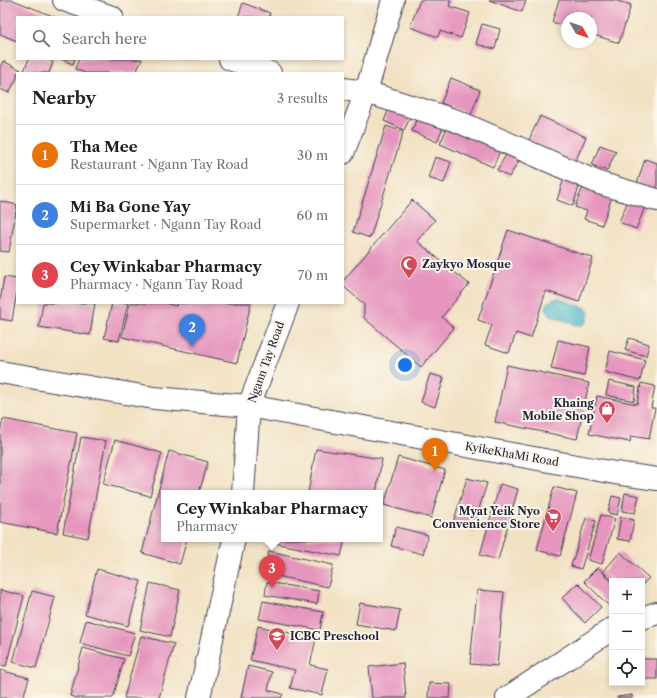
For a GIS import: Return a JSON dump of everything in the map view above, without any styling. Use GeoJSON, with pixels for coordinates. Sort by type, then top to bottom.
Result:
{"type":"FeatureCollection","features":[{"type":"Feature","properties":{"kind":"main road"},"geometry":{"type":"LineString","coordinates":[[64,0],[109,16]]}},
{"type":"Feature","properties":{"kind":"main road"},"geometry":{"type":"LineString","coordinates":[[344,151],[366,92],[393,0]]}},
{"type":"Feature","properties":{"kind":"main road"},"geometry":{"type":"LineString","coordinates":[[233,60],[267,72]]}},
{"type":"Feature","properties":{"kind":"main road"},"geometry":{"type":"LineString","coordinates":[[344,90],[366,92],[457,121],[599,183],[657,200]]}},
{"type":"Feature","properties":{"kind":"main road","name":"Ngann Tay Road"},"geometry":{"type":"LineString","coordinates":[[244,490],[249,406],[288,304]]}},
{"type":"Feature","properties":{"kind":"main road","name":"KyikeKhaMi Road"},"geometry":{"type":"LineString","coordinates":[[0,372],[154,398],[249,406],[615,473],[657,478]]}},
{"type":"Feature","properties":{"kind":"main road"},"geometry":{"type":"LineString","coordinates":[[199,698],[233,542]]}},
{"type":"Feature","properties":{"kind":"main road"},"geometry":{"type":"LineString","coordinates":[[645,617],[657,612]]}},
{"type":"Feature","properties":{"kind":"main road"},"geometry":{"type":"LineString","coordinates":[[507,698],[609,631]]}},
{"type":"Feature","properties":{"kind":"water"},"geometry":{"type":"Polygon","coordinates":[[[557,298],[586,308],[589,313],[587,322],[580,326],[551,316],[546,308],[548,302],[557,298]]]}},
{"type":"Feature","properties":{"kind":"building"},"geometry":{"type":"Polygon","coordinates":[[[0,0],[13,0],[53,16],[16,16],[16,41],[0,34],[0,0]]]}},
{"type":"Feature","properties":{"kind":"building"},"geometry":{"type":"Polygon","coordinates":[[[420,0],[451,0],[449,6],[470,13],[461,38],[440,31],[438,37],[410,27],[420,0]]]}},
{"type":"Feature","properties":{"kind":"building"},"geometry":{"type":"Polygon","coordinates":[[[489,0],[526,0],[522,12],[489,0]]]}},
{"type":"Feature","properties":{"kind":"building"},"geometry":{"type":"Polygon","coordinates":[[[559,0],[614,0],[631,5],[619,43],[597,36],[597,12],[561,12],[561,25],[552,22],[559,0]]]}},
{"type":"Feature","properties":{"kind":"building"},"geometry":{"type":"Polygon","coordinates":[[[243,3],[270,13],[269,16],[238,16],[243,3]]]}},
{"type":"Feature","properties":{"kind":"building"},"geometry":{"type":"Polygon","coordinates":[[[482,24],[500,29],[495,49],[476,44],[482,24]]]}},
{"type":"Feature","properties":{"kind":"building"},"geometry":{"type":"Polygon","coordinates":[[[29,60],[49,60],[53,62],[49,72],[23,72],[29,60]]]}},
{"type":"Feature","properties":{"kind":"building"},"geometry":{"type":"Polygon","coordinates":[[[63,60],[75,60],[73,64],[63,60]]]}},
{"type":"Feature","properties":{"kind":"building"},"geometry":{"type":"Polygon","coordinates":[[[79,60],[142,60],[136,72],[82,72],[75,69],[79,60]]]}},
{"type":"Feature","properties":{"kind":"building"},"geometry":{"type":"Polygon","coordinates":[[[3,61],[21,70],[20,72],[16,72],[16,80],[9,93],[0,89],[0,67],[3,61]]]}},
{"type":"Feature","properties":{"kind":"building"},"geometry":{"type":"Polygon","coordinates":[[[451,78],[480,90],[471,115],[441,103],[451,78]]]}},
{"type":"Feature","properties":{"kind":"building"},"geometry":{"type":"Polygon","coordinates":[[[390,106],[411,116],[404,130],[384,121],[390,106]]]}},
{"type":"Feature","properties":{"kind":"building"},"geometry":{"type":"Polygon","coordinates":[[[419,112],[445,122],[437,142],[412,131],[419,112]]]}},
{"type":"Feature","properties":{"kind":"building"},"geometry":{"type":"Polygon","coordinates":[[[540,116],[586,137],[573,166],[527,144],[540,116]]]}},
{"type":"Feature","properties":{"kind":"building"},"geometry":{"type":"Polygon","coordinates":[[[450,121],[503,144],[493,167],[440,144],[450,121]]]}},
{"type":"Feature","properties":{"kind":"building"},"geometry":{"type":"Polygon","coordinates":[[[386,126],[403,132],[370,238],[353,232],[386,126]]]}},
{"type":"Feature","properties":{"kind":"building"},"geometry":{"type":"Polygon","coordinates":[[[600,145],[616,151],[607,171],[592,165],[600,145]]]}},
{"type":"Feature","properties":{"kind":"building"},"geometry":{"type":"Polygon","coordinates":[[[510,148],[522,156],[509,177],[497,170],[510,148]]]}},
{"type":"Feature","properties":{"kind":"building"},"geometry":{"type":"Polygon","coordinates":[[[435,157],[451,162],[444,183],[428,178],[435,157]]]}},
{"type":"Feature","properties":{"kind":"building"},"geometry":{"type":"Polygon","coordinates":[[[645,159],[657,163],[657,193],[636,187],[645,159]]]}},
{"type":"Feature","properties":{"kind":"building"},"geometry":{"type":"Polygon","coordinates":[[[565,175],[581,180],[573,206],[557,200],[565,175]]]}},
{"type":"Feature","properties":{"kind":"building"},"geometry":{"type":"Polygon","coordinates":[[[584,184],[613,194],[602,225],[584,219],[587,211],[575,207],[584,184]]]}},
{"type":"Feature","properties":{"kind":"building"},"geometry":{"type":"Polygon","coordinates":[[[630,196],[647,202],[636,229],[619,222],[630,196]]]}},
{"type":"Feature","properties":{"kind":"building"},"geometry":{"type":"Polygon","coordinates":[[[412,200],[435,220],[417,241],[469,284],[442,317],[454,328],[421,367],[364,318],[364,304],[344,287],[344,280],[412,200]]]}},
{"type":"Feature","properties":{"kind":"building"},"geometry":{"type":"Polygon","coordinates":[[[0,201],[16,205],[16,211],[9,252],[0,251],[0,201]]]}},
{"type":"Feature","properties":{"kind":"building"},"geometry":{"type":"Polygon","coordinates":[[[508,230],[593,258],[579,302],[546,291],[531,338],[516,333],[509,353],[485,345],[492,325],[478,320],[508,230]]]}},
{"type":"Feature","properties":{"kind":"building"},"geometry":{"type":"Polygon","coordinates":[[[4,277],[16,279],[16,297],[12,321],[0,319],[0,302],[4,277]]]}},
{"type":"Feature","properties":{"kind":"building"},"geometry":{"type":"Polygon","coordinates":[[[43,304],[95,304],[90,335],[39,327],[43,304]]]}},
{"type":"Feature","properties":{"kind":"building"},"geometry":{"type":"Polygon","coordinates":[[[112,304],[128,304],[119,341],[104,338],[112,304]]]}},
{"type":"Feature","properties":{"kind":"building"},"geometry":{"type":"Polygon","coordinates":[[[130,304],[169,304],[176,306],[177,304],[251,304],[237,363],[122,337],[130,304]]]}},
{"type":"Feature","properties":{"kind":"building"},"geometry":{"type":"Polygon","coordinates":[[[629,338],[649,344],[646,356],[625,350],[629,338]]]}},
{"type":"Feature","properties":{"kind":"building"},"geometry":{"type":"Polygon","coordinates":[[[558,340],[590,347],[584,376],[551,369],[558,340]]]}},
{"type":"Feature","properties":{"kind":"building"},"geometry":{"type":"Polygon","coordinates":[[[610,351],[645,360],[640,381],[605,372],[610,351]]]}},
{"type":"Feature","properties":{"kind":"building"},"geometry":{"type":"Polygon","coordinates":[[[507,365],[589,383],[577,439],[495,422],[507,365]]]}},
{"type":"Feature","properties":{"kind":"building"},"geometry":{"type":"Polygon","coordinates":[[[430,374],[444,378],[435,407],[421,402],[430,374]]]}},
{"type":"Feature","properties":{"kind":"building"},"geometry":{"type":"Polygon","coordinates":[[[609,381],[636,387],[634,401],[606,395],[609,381]]]}},
{"type":"Feature","properties":{"kind":"building"},"geometry":{"type":"Polygon","coordinates":[[[641,383],[655,386],[651,408],[655,408],[649,439],[631,436],[630,442],[589,434],[597,396],[637,404],[641,383]]]}},
{"type":"Feature","properties":{"kind":"building"},"geometry":{"type":"Polygon","coordinates":[[[3,419],[77,433],[57,533],[0,522],[0,432],[3,419]]]}},
{"type":"Feature","properties":{"kind":"building"},"geometry":{"type":"Polygon","coordinates":[[[81,437],[106,441],[88,538],[63,533],[81,437]]]}},
{"type":"Feature","properties":{"kind":"building"},"geometry":{"type":"Polygon","coordinates":[[[115,440],[162,453],[150,496],[103,484],[115,440]]]}},
{"type":"Feature","properties":{"kind":"building"},"geometry":{"type":"Polygon","coordinates":[[[316,449],[382,459],[377,490],[309,490],[316,449]]]}},
{"type":"Feature","properties":{"kind":"building"},"geometry":{"type":"Polygon","coordinates":[[[169,451],[208,462],[200,490],[161,490],[161,542],[186,542],[180,564],[142,553],[169,451]]]}},
{"type":"Feature","properties":{"kind":"building"},"geometry":{"type":"Polygon","coordinates":[[[398,457],[445,470],[431,518],[384,505],[398,457]]]}},
{"type":"Feature","properties":{"kind":"building"},"geometry":{"type":"Polygon","coordinates":[[[467,478],[487,483],[473,529],[453,523],[467,478]]]}},
{"type":"Feature","properties":{"kind":"building"},"geometry":{"type":"Polygon","coordinates":[[[500,484],[518,489],[498,560],[480,555],[500,484]]]}},
{"type":"Feature","properties":{"kind":"building"},"geometry":{"type":"Polygon","coordinates":[[[554,487],[577,493],[560,556],[537,550],[554,487]]]}},
{"type":"Feature","properties":{"kind":"building"},"geometry":{"type":"Polygon","coordinates":[[[625,493],[639,496],[635,513],[622,511],[625,493]]]}},
{"type":"Feature","properties":{"kind":"building"},"geometry":{"type":"Polygon","coordinates":[[[612,496],[621,498],[617,515],[608,513],[612,496]]]}},
{"type":"Feature","properties":{"kind":"building"},"geometry":{"type":"Polygon","coordinates":[[[601,515],[615,519],[602,564],[588,560],[601,515]]]}},
{"type":"Feature","properties":{"kind":"building"},"geometry":{"type":"Polygon","coordinates":[[[621,517],[634,520],[630,541],[617,539],[621,517]]]}},
{"type":"Feature","properties":{"kind":"building"},"geometry":{"type":"Polygon","coordinates":[[[586,518],[596,521],[581,569],[571,566],[586,518]]]}},
{"type":"Feature","properties":{"kind":"building"},"geometry":{"type":"Polygon","coordinates":[[[396,527],[428,535],[423,554],[391,546],[396,527]]]}},
{"type":"Feature","properties":{"kind":"building"},"geometry":{"type":"Polygon","coordinates":[[[274,542],[344,542],[341,556],[274,542]]]}},
{"type":"Feature","properties":{"kind":"building"},"geometry":{"type":"Polygon","coordinates":[[[269,551],[333,565],[328,587],[264,573],[269,551]]]}},
{"type":"Feature","properties":{"kind":"building"},"geometry":{"type":"Polygon","coordinates":[[[620,552],[649,578],[645,582],[645,578],[610,578],[603,572],[620,552]]]}},
{"type":"Feature","properties":{"kind":"building"},"geometry":{"type":"Polygon","coordinates":[[[598,567],[609,579],[609,606],[584,581],[598,567]]]}},
{"type":"Feature","properties":{"kind":"building"},"geometry":{"type":"Polygon","coordinates":[[[97,569],[141,581],[128,626],[85,614],[97,569]]]}},
{"type":"Feature","properties":{"kind":"building"},"geometry":{"type":"Polygon","coordinates":[[[267,582],[319,591],[317,604],[265,595],[267,582]]]}},
{"type":"Feature","properties":{"kind":"building"},"geometry":{"type":"Polygon","coordinates":[[[150,583],[180,590],[170,637],[140,630],[150,583]]]}},
{"type":"Feature","properties":{"kind":"building"},"geometry":{"type":"Polygon","coordinates":[[[578,583],[601,607],[585,623],[562,598],[578,583]]]}},
{"type":"Feature","properties":{"kind":"building"},"geometry":{"type":"Polygon","coordinates":[[[0,590],[24,596],[6,666],[0,665],[0,590]]]}},
{"type":"Feature","properties":{"kind":"building"},"geometry":{"type":"Polygon","coordinates":[[[477,590],[504,592],[497,666],[470,664],[477,590]]]}},
{"type":"Feature","properties":{"kind":"building"},"geometry":{"type":"Polygon","coordinates":[[[32,591],[55,597],[36,668],[13,662],[32,591]]]}},
{"type":"Feature","properties":{"kind":"building"},"geometry":{"type":"Polygon","coordinates":[[[263,601],[323,612],[320,630],[259,619],[263,601]]]}},
{"type":"Feature","properties":{"kind":"building"},"geometry":{"type":"Polygon","coordinates":[[[360,603],[400,610],[396,631],[356,624],[360,603]]]}},
{"type":"Feature","properties":{"kind":"building"},"geometry":{"type":"Polygon","coordinates":[[[86,620],[135,633],[128,656],[80,643],[86,620]]]}},
{"type":"Feature","properties":{"kind":"building"},"geometry":{"type":"Polygon","coordinates":[[[258,626],[316,639],[310,665],[328,669],[322,695],[290,688],[295,670],[250,660],[258,626]]]}},
{"type":"Feature","properties":{"kind":"building"},"geometry":{"type":"Polygon","coordinates":[[[141,636],[174,644],[159,698],[124,698],[141,636]]]}},
{"type":"Feature","properties":{"kind":"building"},"geometry":{"type":"Polygon","coordinates":[[[83,648],[124,659],[113,698],[76,698],[70,696],[83,648]]]}},
{"type":"Feature","properties":{"kind":"building"},"geometry":{"type":"Polygon","coordinates":[[[645,659],[657,659],[657,679],[645,679],[645,659]]]}},
{"type":"Feature","properties":{"kind":"building"},"geometry":{"type":"Polygon","coordinates":[[[403,663],[406,698],[372,698],[369,667],[403,663]]]}},
{"type":"Feature","properties":{"kind":"building"},"geometry":{"type":"Polygon","coordinates":[[[248,666],[272,672],[268,690],[283,694],[281,698],[241,698],[248,666]]]}},
{"type":"Feature","properties":{"kind":"building"},"geometry":{"type":"Polygon","coordinates":[[[0,670],[29,678],[23,698],[0,698],[0,670]]]}},
{"type":"Feature","properties":{"kind":"building"},"geometry":{"type":"Polygon","coordinates":[[[429,683],[451,684],[450,698],[428,698],[429,683]]]}},
{"type":"Feature","properties":{"kind":"building"},"geometry":{"type":"Polygon","coordinates":[[[632,695],[632,698],[617,698],[617,697],[632,695]]]}},
{"type":"Feature","properties":{"kind":"place","name":"Zaykyo Mosque"},"geometry":{"type":"Point","coordinates":[409,279]}},
{"type":"Feature","properties":{"kind":"place","name":"Mi Ba Gone Yay"},"geometry":{"type":"Point","coordinates":[192,347]}},
{"type":"Feature","properties":{"kind":"place","name":"Khaing Mobile Shop"},"geometry":{"type":"Point","coordinates":[607,424]}},
{"type":"Feature","properties":{"kind":"place","name":"Tha Mee"},"geometry":{"type":"Point","coordinates":[435,471]}},
{"type":"Feature","properties":{"kind":"place","name":"Myat Yeik Nyo Convenience Store"},"geometry":{"type":"Point","coordinates":[553,532]}},
{"type":"Feature","properties":{"kind":"place","name":"Cey Winkabar Pharmacy"},"geometry":{"type":"Point","coordinates":[272,588]}},
{"type":"Feature","properties":{"kind":"place","name":"ICBC Preschool"},"geometry":{"type":"Point","coordinates":[277,651]}}]}
